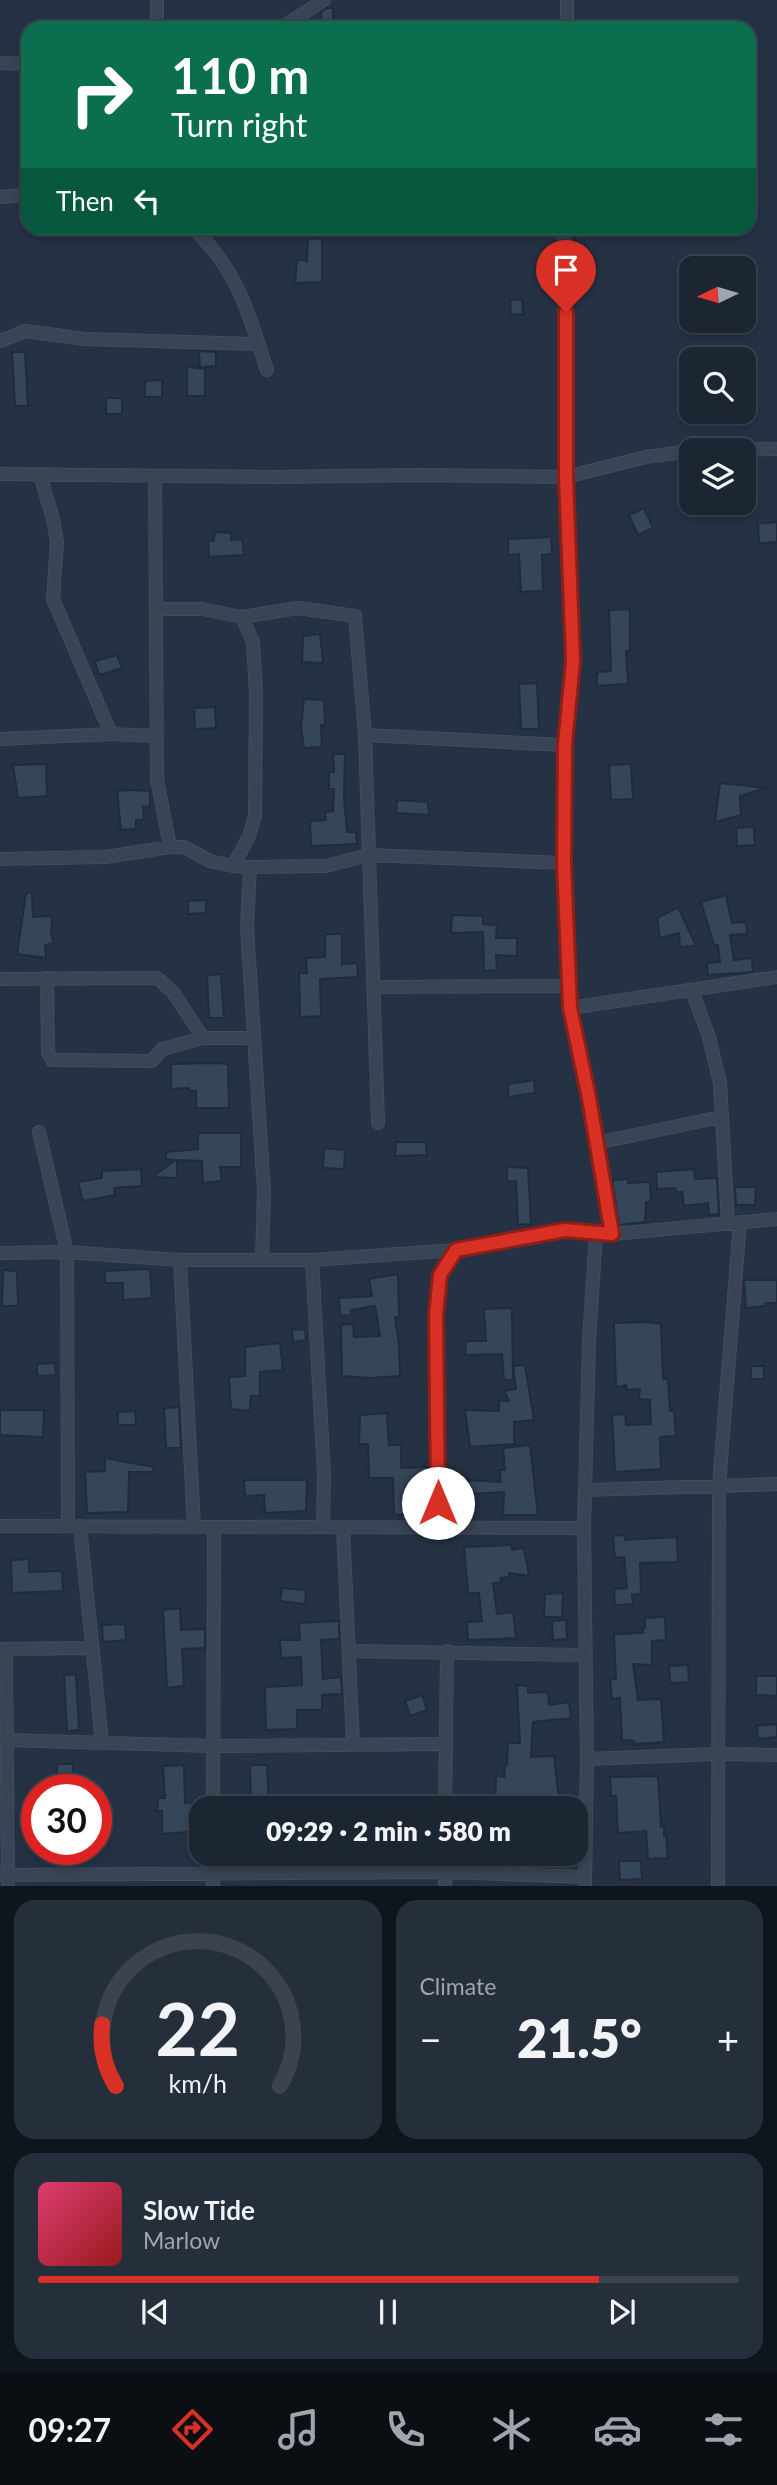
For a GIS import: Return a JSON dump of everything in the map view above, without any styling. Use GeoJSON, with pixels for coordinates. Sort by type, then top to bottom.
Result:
{"type":"FeatureCollection","features":[{"type":"Feature","properties":{"kind":"street"},"geometry":{"type":"LineString","coordinates":[[157,0],[157,21]]}},
{"type":"Feature","properties":{"kind":"street"},"geometry":{"type":"LineString","coordinates":[[292,21],[324,0]]}},
{"type":"Feature","properties":{"kind":"street"},"geometry":{"type":"LineString","coordinates":[[567,0],[567,21]]}},
{"type":"Feature","properties":{"kind":"street"},"geometry":{"type":"LineString","coordinates":[[0,64],[21,64]]}},
{"type":"Feature","properties":{"kind":"street"},"geometry":{"type":"LineString","coordinates":[[0,197],[21,196]]}},
{"type":"Feature","properties":{"kind":"street"},"geometry":{"type":"LineString","coordinates":[[200,235],[229,270],[241,292],[267,370]]}},
{"type":"Feature","properties":{"kind":"street"},"geometry":{"type":"LineString","coordinates":[[564,235],[566,477],[573,661],[565,744],[564,863],[570,1008],[612,1234]]}},
{"type":"Feature","properties":{"kind":"street"},"geometry":{"type":"LineString","coordinates":[[0,341],[25,331],[85,339],[258,344]]}},
{"type":"Feature","properties":{"kind":"street"},"geometry":{"type":"LineString","coordinates":[[756,449],[777,449]]}},
{"type":"Feature","properties":{"kind":"street"},"geometry":{"type":"LineString","coordinates":[[0,474],[566,477],[646,457],[679,452]]}},
{"type":"Feature","properties":{"kind":"street"},"geometry":{"type":"LineString","coordinates":[[40,475],[57,542],[53,599],[111,734]]}},
{"type":"Feature","properties":{"kind":"street"},"geometry":{"type":"LineString","coordinates":[[155,476],[157,779],[170,847]]}},
{"type":"Feature","properties":{"kind":"street"},"geometry":{"type":"LineString","coordinates":[[156,609],[202,609],[242,617],[298,608],[355,616],[365,735],[378,1123]]}},
{"type":"Feature","properties":{"kind":"street"},"geometry":{"type":"LineString","coordinates":[[233,866],[249,836],[255,816],[254,654],[253,642],[242,617]]}},
{"type":"Feature","properties":{"kind":"street"},"geometry":{"type":"LineString","coordinates":[[0,738],[111,734],[157,736]]}},
{"type":"Feature","properties":{"kind":"street"},"geometry":{"type":"LineString","coordinates":[[365,735],[565,744]]}},
{"type":"Feature","properties":{"kind":"street"},"geometry":{"type":"LineString","coordinates":[[0,859],[106,857],[184,847],[210,860],[250,867],[324,866],[369,855],[564,863]]}},
{"type":"Feature","properties":{"kind":"street"},"geometry":{"type":"LineString","coordinates":[[250,867],[247,928],[264,1191],[262,1260]]}},
{"type":"Feature","properties":{"kind":"street"},"geometry":{"type":"LineString","coordinates":[[570,1008],[777,977]]}},
{"type":"Feature","properties":{"kind":"street"},"geometry":{"type":"LineString","coordinates":[[47,978],[48,1052],[51,1060],[152,1061],[162,1049],[203,1038],[253,1038]]}},
{"type":"Feature","properties":{"kind":"street"},"geometry":{"type":"LineString","coordinates":[[0,979],[158,978],[173,992],[203,1038]]}},
{"type":"Feature","properties":{"kind":"street"},"geometry":{"type":"LineString","coordinates":[[374,987],[569,986]]}},
{"type":"Feature","properties":{"kind":"street"},"geometry":{"type":"LineString","coordinates":[[692,991],[709,1037],[720,1083],[734,1222],[719,1485],[718,1886]]}},
{"type":"Feature","properties":{"kind":"street"},"geometry":{"type":"LineString","coordinates":[[596,1143],[722,1117]]}},
{"type":"Feature","properties":{"kind":"street"},"geometry":{"type":"LineString","coordinates":[[39,1132],[67,1252],[74,1526],[93,1648],[102,1742]]}},
{"type":"Feature","properties":{"kind":"street"},"geometry":{"type":"LineString","coordinates":[[0,1253],[67,1252],[180,1260],[312,1260],[456,1250],[565,1230],[612,1234],[777,1219]]}},
{"type":"Feature","properties":{"kind":"street"},"geometry":{"type":"LineString","coordinates":[[93,1648],[3,1649],[6,1879],[213,1872],[445,1872],[585,1882],[587,1759],[584,1528],[589,1341],[596,1233]]}},
{"type":"Feature","properties":{"kind":"street"},"geometry":{"type":"LineString","coordinates":[[438,1527],[436,1315],[440,1275],[456,1250]]}},
{"type":"Feature","properties":{"kind":"street"},"geometry":{"type":"LineString","coordinates":[[180,1260],[194,1527]]}},
{"type":"Feature","properties":{"kind":"street"},"geometry":{"type":"LineString","coordinates":[[312,1260],[324,1474],[323,1527]]}},
{"type":"Feature","properties":{"kind":"street"},"geometry":{"type":"LineString","coordinates":[[585,1490],[777,1484]]}},
{"type":"Feature","properties":{"kind":"street"},"geometry":{"type":"LineString","coordinates":[[0,1526],[584,1528]]}},
{"type":"Feature","properties":{"kind":"street"},"geometry":{"type":"LineString","coordinates":[[213,1796],[214,1527]]}},
{"type":"Feature","properties":{"kind":"street"},"geometry":{"type":"LineString","coordinates":[[343,1527],[353,1745]]}},
{"type":"Feature","properties":{"kind":"street"},"geometry":{"type":"LineString","coordinates":[[349,1651],[584,1656]]}},
{"type":"Feature","properties":{"kind":"street"},"geometry":{"type":"LineString","coordinates":[[445,1796],[447,1651]]}},
{"type":"Feature","properties":{"kind":"street"},"geometry":{"type":"LineString","coordinates":[[6,1740],[213,1746],[445,1744]]}},
{"type":"Feature","properties":{"kind":"street"},"geometry":{"type":"LineString","coordinates":[[587,1759],[717,1754],[777,1755]]}},
{"type":"Feature","properties":{"kind":"street"},"geometry":{"type":"LineString","coordinates":[[213,1866],[213,1886]]}},
{"type":"Feature","properties":{"kind":"street"},"geometry":{"type":"LineString","coordinates":[[445,1866],[445,1886]]}},
{"type":"Feature","properties":{"kind":"building"},"geometry":{"type":"Polygon","coordinates":[[[333,8],[333,21],[321,21],[321,12],[333,8]]]}},
{"type":"Feature","properties":{"kind":"building"},"geometry":{"type":"Polygon","coordinates":[[[322,238],[322,282],[295,283],[297,260],[307,261],[308,239],[322,238]]]}},
{"type":"Feature","properties":{"kind":"building"},"geometry":{"type":"Polygon","coordinates":[[[522,299],[523,314],[511,315],[510,300],[522,299]]]}},
{"type":"Feature","properties":{"kind":"building"},"geometry":{"type":"Polygon","coordinates":[[[199,351],[216,352],[216,366],[200,367],[199,351]]]}},
{"type":"Feature","properties":{"kind":"building"},"geometry":{"type":"Polygon","coordinates":[[[12,352],[25,352],[28,406],[15,406],[12,352]]]}},
{"type":"Feature","properties":{"kind":"building"},"geometry":{"type":"Polygon","coordinates":[[[187,367],[205,369],[205,396],[187,396],[187,367]]]}},
{"type":"Feature","properties":{"kind":"building"},"geometry":{"type":"Polygon","coordinates":[[[162,380],[162,397],[145,397],[145,381],[162,380]]]}},
{"type":"Feature","properties":{"kind":"building"},"geometry":{"type":"Polygon","coordinates":[[[106,398],[122,398],[122,414],[106,414],[106,398]]]}},
{"type":"Feature","properties":{"kind":"building"},"geometry":{"type":"Polygon","coordinates":[[[644,508],[653,528],[638,535],[629,515],[644,508]]]}},
{"type":"Feature","properties":{"kind":"building"},"geometry":{"type":"Polygon","coordinates":[[[777,522],[777,542],[759,543],[758,524],[777,522]]]}},
{"type":"Feature","properties":{"kind":"building"},"geometry":{"type":"Polygon","coordinates":[[[215,532],[232,533],[231,540],[242,539],[244,555],[209,557],[208,541],[214,541],[215,532]]]}},
{"type":"Feature","properties":{"kind":"building"},"geometry":{"type":"Polygon","coordinates":[[[551,537],[552,554],[542,555],[543,591],[521,592],[519,554],[508,555],[508,539],[551,537]]]}},
{"type":"Feature","properties":{"kind":"building"},"geometry":{"type":"Polygon","coordinates":[[[630,609],[630,651],[626,651],[628,684],[597,686],[597,672],[611,671],[609,610],[630,609]]]}},
{"type":"Feature","properties":{"kind":"building"},"geometry":{"type":"Polygon","coordinates":[[[320,634],[323,663],[302,662],[303,636],[320,634]]]}},
{"type":"Feature","properties":{"kind":"building"},"geometry":{"type":"Polygon","coordinates":[[[117,655],[122,668],[99,675],[95,661],[117,655]]]}},
{"type":"Feature","properties":{"kind":"building"},"geometry":{"type":"Polygon","coordinates":[[[537,683],[539,729],[521,729],[519,684],[537,683]]]}},
{"type":"Feature","properties":{"kind":"building"},"geometry":{"type":"Polygon","coordinates":[[[304,699],[324,700],[322,747],[304,748],[301,728],[304,699]]]}},
{"type":"Feature","properties":{"kind":"building"},"geometry":{"type":"Polygon","coordinates":[[[215,707],[216,728],[195,729],[194,708],[215,707]]]}},
{"type":"Feature","properties":{"kind":"building"},"geometry":{"type":"Polygon","coordinates":[[[333,754],[345,754],[344,798],[347,832],[356,832],[357,844],[311,846],[310,821],[326,820],[325,812],[333,811],[334,789],[329,789],[329,772],[334,772],[333,754]]]}},
{"type":"Feature","properties":{"kind":"building"},"geometry":{"type":"Polygon","coordinates":[[[46,764],[47,796],[18,798],[13,765],[46,764]]]}},
{"type":"Feature","properties":{"kind":"building"},"geometry":{"type":"Polygon","coordinates":[[[631,764],[633,799],[611,800],[609,765],[631,764]]]}},
{"type":"Feature","properties":{"kind":"building"},"geometry":{"type":"Polygon","coordinates":[[[720,783],[766,788],[740,796],[741,815],[715,822],[720,783]]]}},
{"type":"Feature","properties":{"kind":"building"},"geometry":{"type":"Polygon","coordinates":[[[117,791],[150,791],[150,807],[143,806],[144,820],[136,820],[136,829],[121,830],[117,791]]]}},
{"type":"Feature","properties":{"kind":"building"},"geometry":{"type":"Polygon","coordinates":[[[397,800],[428,802],[429,815],[396,813],[397,800]]]}},
{"type":"Feature","properties":{"kind":"building"},"geometry":{"type":"Polygon","coordinates":[[[754,827],[755,845],[737,846],[736,828],[754,827]]]}},
{"type":"Feature","properties":{"kind":"building"},"geometry":{"type":"Polygon","coordinates":[[[26,893],[32,893],[33,917],[52,916],[51,933],[54,943],[45,945],[46,958],[17,954],[26,893]]]}},
{"type":"Feature","properties":{"kind":"building"},"geometry":{"type":"Polygon","coordinates":[[[726,895],[732,923],[746,922],[747,934],[730,935],[734,960],[752,958],[753,972],[708,975],[707,963],[720,962],[718,945],[714,945],[701,902],[726,895]]]}},
{"type":"Feature","properties":{"kind":"building"},"geometry":{"type":"Polygon","coordinates":[[[206,900],[206,913],[188,914],[188,901],[206,900]]]}},
{"type":"Feature","properties":{"kind":"building"},"geometry":{"type":"Polygon","coordinates":[[[678,907],[696,946],[680,947],[679,933],[660,938],[657,918],[678,907]]]}},
{"type":"Feature","properties":{"kind":"building"},"geometry":{"type":"Polygon","coordinates":[[[452,915],[483,916],[483,924],[497,925],[496,938],[517,938],[517,956],[496,955],[497,970],[484,971],[483,932],[451,933],[452,915]]]}},
{"type":"Feature","properties":{"kind":"building"},"geometry":{"type":"Polygon","coordinates":[[[325,934],[342,934],[342,964],[357,963],[358,977],[320,979],[321,1016],[300,1017],[299,973],[307,973],[306,958],[325,957],[325,934]]]}},
{"type":"Feature","properties":{"kind":"building"},"geometry":{"type":"Polygon","coordinates":[[[221,974],[224,1018],[209,1018],[207,975],[221,974]]]}},
{"type":"Feature","properties":{"kind":"building"},"geometry":{"type":"Polygon","coordinates":[[[171,1064],[228,1064],[229,1108],[196,1108],[196,1091],[190,1091],[189,1088],[171,1089],[171,1064]]]}},
{"type":"Feature","properties":{"kind":"building"},"geometry":{"type":"Polygon","coordinates":[[[534,1080],[535,1093],[508,1097],[508,1084],[534,1080]]]}},
{"type":"Feature","properties":{"kind":"building"},"geometry":{"type":"Polygon","coordinates":[[[198,1133],[241,1133],[241,1167],[220,1167],[222,1181],[203,1183],[202,1161],[177,1160],[177,1178],[153,1177],[175,1160],[166,1159],[166,1152],[198,1149],[198,1133]]]}},
{"type":"Feature","properties":{"kind":"building"},"geometry":{"type":"Polygon","coordinates":[[[396,1142],[426,1142],[427,1155],[395,1156],[396,1142]]]}},
{"type":"Feature","properties":{"kind":"building"},"geometry":{"type":"Polygon","coordinates":[[[324,1148],[345,1150],[344,1169],[323,1168],[324,1148]]]}},
{"type":"Feature","properties":{"kind":"building"},"geometry":{"type":"Polygon","coordinates":[[[507,1167],[528,1168],[531,1224],[518,1225],[516,1181],[507,1181],[507,1167]]]}},
{"type":"Feature","properties":{"kind":"building"},"geometry":{"type":"Polygon","coordinates":[[[141,1169],[142,1186],[114,1188],[115,1195],[83,1201],[78,1182],[102,1178],[102,1171],[141,1169]]]}},
{"type":"Feature","properties":{"kind":"building"},"geometry":{"type":"Polygon","coordinates":[[[694,1169],[695,1179],[717,1178],[719,1214],[709,1215],[708,1203],[684,1206],[682,1192],[678,1193],[675,1188],[657,1189],[656,1172],[694,1169]]]}},
{"type":"Feature","properties":{"kind":"building"},"geometry":{"type":"Polygon","coordinates":[[[628,1179],[628,1183],[650,1182],[651,1202],[646,1202],[645,1222],[619,1225],[612,1180],[628,1179]]]}},
{"type":"Feature","properties":{"kind":"building"},"geometry":{"type":"Polygon","coordinates":[[[735,1187],[756,1187],[755,1205],[736,1205],[735,1187]]]}},
{"type":"Feature","properties":{"kind":"building"},"geometry":{"type":"Polygon","coordinates":[[[150,1269],[152,1298],[123,1300],[123,1283],[105,1283],[105,1271],[150,1269]]]}},
{"type":"Feature","properties":{"kind":"building"},"geometry":{"type":"Polygon","coordinates":[[[3,1270],[17,1271],[18,1306],[2,1306],[3,1270]]]}},
{"type":"Feature","properties":{"kind":"building"},"geometry":{"type":"Polygon","coordinates":[[[398,1274],[399,1317],[395,1317],[400,1376],[342,1376],[341,1325],[353,1324],[354,1337],[380,1336],[375,1306],[351,1310],[352,1315],[340,1316],[339,1298],[372,1296],[369,1279],[398,1274]]]}},
{"type":"Feature","properties":{"kind":"building"},"geometry":{"type":"Polygon","coordinates":[[[744,1280],[777,1280],[777,1303],[746,1308],[744,1280]]]}},
{"type":"Feature","properties":{"kind":"building"},"geometry":{"type":"Polygon","coordinates":[[[512,1308],[513,1380],[504,1380],[502,1354],[465,1355],[466,1341],[486,1341],[484,1309],[512,1308]]]}},
{"type":"Feature","properties":{"kind":"building"},"geometry":{"type":"Polygon","coordinates":[[[614,1323],[661,1324],[663,1379],[668,1379],[670,1411],[674,1410],[676,1436],[660,1437],[661,1469],[615,1472],[612,1415],[625,1414],[626,1425],[651,1424],[650,1400],[639,1399],[640,1389],[627,1390],[626,1385],[616,1387],[614,1323]]]}},
{"type":"Feature","properties":{"kind":"building"},"geometry":{"type":"Polygon","coordinates":[[[305,1329],[306,1340],[293,1342],[292,1330],[305,1329]]]}},
{"type":"Feature","properties":{"kind":"building"},"geometry":{"type":"Polygon","coordinates":[[[280,1343],[283,1370],[260,1372],[260,1396],[251,1396],[250,1411],[231,1409],[229,1377],[245,1376],[245,1347],[280,1343]]]}},
{"type":"Feature","properties":{"kind":"building"},"geometry":{"type":"Polygon","coordinates":[[[55,1363],[56,1375],[37,1376],[37,1364],[55,1363]]]}},
{"type":"Feature","properties":{"kind":"building"},"geometry":{"type":"Polygon","coordinates":[[[525,1365],[534,1420],[514,1422],[514,1444],[470,1447],[465,1410],[499,1411],[499,1401],[509,1401],[504,1391],[516,1389],[513,1366],[525,1365]]]}},
{"type":"Feature","properties":{"kind":"building"},"geometry":{"type":"Polygon","coordinates":[[[751,1366],[764,1366],[764,1379],[751,1379],[751,1366]]]}},
{"type":"Feature","properties":{"kind":"building"},"geometry":{"type":"Polygon","coordinates":[[[179,1407],[181,1448],[166,1448],[164,1408],[179,1407]]]}},
{"type":"Feature","properties":{"kind":"building"},"geometry":{"type":"Polygon","coordinates":[[[0,1410],[44,1410],[43,1437],[0,1435],[0,1410]]]}},
{"type":"Feature","properties":{"kind":"building"},"geometry":{"type":"Polygon","coordinates":[[[135,1411],[136,1425],[118,1425],[118,1412],[135,1411]]]}},
{"type":"Feature","properties":{"kind":"building"},"geometry":{"type":"Polygon","coordinates":[[[387,1413],[389,1445],[401,1445],[401,1468],[428,1467],[428,1513],[394,1514],[393,1478],[369,1478],[368,1444],[359,1444],[360,1415],[387,1413]]]}},
{"type":"Feature","properties":{"kind":"building"},"geometry":{"type":"Polygon","coordinates":[[[530,1445],[538,1515],[503,1515],[504,1492],[468,1494],[469,1480],[501,1482],[500,1470],[505,1470],[503,1448],[530,1445]]]}},
{"type":"Feature","properties":{"kind":"building"},"geometry":{"type":"Polygon","coordinates":[[[105,1458],[154,1467],[153,1472],[129,1472],[128,1512],[87,1513],[85,1472],[105,1471],[105,1458]]]}},
{"type":"Feature","properties":{"kind":"building"},"geometry":{"type":"Polygon","coordinates":[[[244,1480],[307,1480],[306,1511],[265,1513],[264,1495],[245,1496],[244,1480]]]}},
{"type":"Feature","properties":{"kind":"building"},"geometry":{"type":"Polygon","coordinates":[[[625,1535],[625,1540],[677,1537],[678,1562],[640,1563],[641,1594],[632,1595],[633,1604],[615,1605],[614,1589],[627,1588],[624,1557],[615,1558],[613,1536],[625,1535]]]}},
{"type":"Feature","properties":{"kind":"building"},"geometry":{"type":"Polygon","coordinates":[[[512,1545],[512,1550],[524,1548],[529,1576],[509,1573],[510,1577],[493,1583],[497,1614],[513,1612],[516,1638],[468,1640],[467,1622],[482,1621],[479,1593],[468,1593],[464,1547],[512,1545]]]}},
{"type":"Feature","properties":{"kind":"building"},"geometry":{"type":"Polygon","coordinates":[[[29,1559],[29,1572],[62,1571],[63,1591],[12,1593],[11,1560],[29,1559]]]}},
{"type":"Feature","properties":{"kind":"building"},"geometry":{"type":"Polygon","coordinates":[[[282,1588],[306,1590],[305,1604],[280,1601],[282,1588]]]}},
{"type":"Feature","properties":{"kind":"building"},"geometry":{"type":"Polygon","coordinates":[[[563,1593],[562,1617],[544,1617],[545,1594],[563,1593]]]}},
{"type":"Feature","properties":{"kind":"building"},"geometry":{"type":"Polygon","coordinates":[[[180,1608],[181,1630],[205,1629],[205,1648],[182,1649],[184,1686],[167,1688],[163,1610],[180,1608]]]}},
{"type":"Feature","properties":{"kind":"building"},"geometry":{"type":"Polygon","coordinates":[[[665,1617],[666,1640],[652,1641],[652,1665],[633,1664],[638,1700],[661,1699],[664,1742],[634,1744],[634,1741],[622,1740],[620,1698],[612,1699],[610,1680],[616,1679],[614,1634],[643,1633],[645,1618],[665,1617]]]}},
{"type":"Feature","properties":{"kind":"building"},"geometry":{"type":"Polygon","coordinates":[[[566,1620],[567,1639],[553,1640],[552,1621],[566,1620]]]}},
{"type":"Feature","properties":{"kind":"building"},"geometry":{"type":"Polygon","coordinates":[[[339,1621],[339,1639],[321,1640],[323,1679],[341,1677],[342,1694],[322,1695],[322,1710],[297,1710],[297,1729],[266,1730],[265,1687],[302,1685],[301,1657],[281,1658],[280,1640],[300,1640],[299,1623],[339,1621]]]}},
{"type":"Feature","properties":{"kind":"building"},"geometry":{"type":"Polygon","coordinates":[[[125,1624],[126,1640],[103,1642],[102,1625],[125,1624]]]}},
{"type":"Feature","properties":{"kind":"building"},"geometry":{"type":"Polygon","coordinates":[[[688,1665],[689,1682],[670,1683],[669,1666],[688,1665]]]}},
{"type":"Feature","properties":{"kind":"building"},"geometry":{"type":"Polygon","coordinates":[[[76,1674],[79,1730],[67,1731],[64,1675],[76,1674]]]}},
{"type":"Feature","properties":{"kind":"building"},"geometry":{"type":"Polygon","coordinates":[[[756,1676],[777,1676],[777,1696],[756,1695],[756,1676]]]}},
{"type":"Feature","properties":{"kind":"building"},"geometry":{"type":"Polygon","coordinates":[[[517,1685],[528,1686],[528,1693],[548,1692],[549,1705],[569,1702],[571,1718],[533,1722],[531,1757],[554,1756],[559,1796],[495,1796],[496,1776],[504,1777],[507,1765],[508,1743],[520,1743],[517,1685]]]}},
{"type":"Feature","properties":{"kind":"building"},"geometry":{"type":"Polygon","coordinates":[[[422,1695],[427,1710],[410,1716],[405,1701],[422,1695]]]}},
{"type":"Feature","properties":{"kind":"building"},"geometry":{"type":"Polygon","coordinates":[[[777,1724],[777,1737],[758,1739],[757,1726],[777,1724]]]}},
{"type":"Feature","properties":{"kind":"building"},"geometry":{"type":"Polygon","coordinates":[[[57,1764],[73,1764],[73,1774],[57,1774],[57,1764]]]}},
{"type":"Feature","properties":{"kind":"building"},"geometry":{"type":"Polygon","coordinates":[[[184,1765],[185,1803],[189,1803],[189,1832],[162,1834],[162,1811],[157,1811],[158,1798],[165,1798],[163,1766],[184,1765]]]}},
{"type":"Feature","properties":{"kind":"building"},"geometry":{"type":"Polygon","coordinates":[[[250,1765],[267,1765],[268,1796],[251,1796],[250,1765]]]}},
{"type":"Feature","properties":{"kind":"building"},"geometry":{"type":"Polygon","coordinates":[[[658,1776],[661,1827],[664,1826],[668,1858],[648,1859],[646,1831],[618,1833],[616,1796],[611,1796],[610,1777],[658,1776]]]}},
{"type":"Feature","properties":{"kind":"building"},"geometry":{"type":"Polygon","coordinates":[[[619,1861],[641,1861],[642,1879],[620,1880],[619,1861]]]}},
{"type":"Feature","properties":{"kind":"route"},"geometry":{"type":"LineString","coordinates":[[438,1503],[436,1315],[440,1275],[456,1250],[565,1230],[612,1234],[589,1098],[570,1008],[564,863],[565,744],[573,661],[566,477],[566,312]]}}]}
